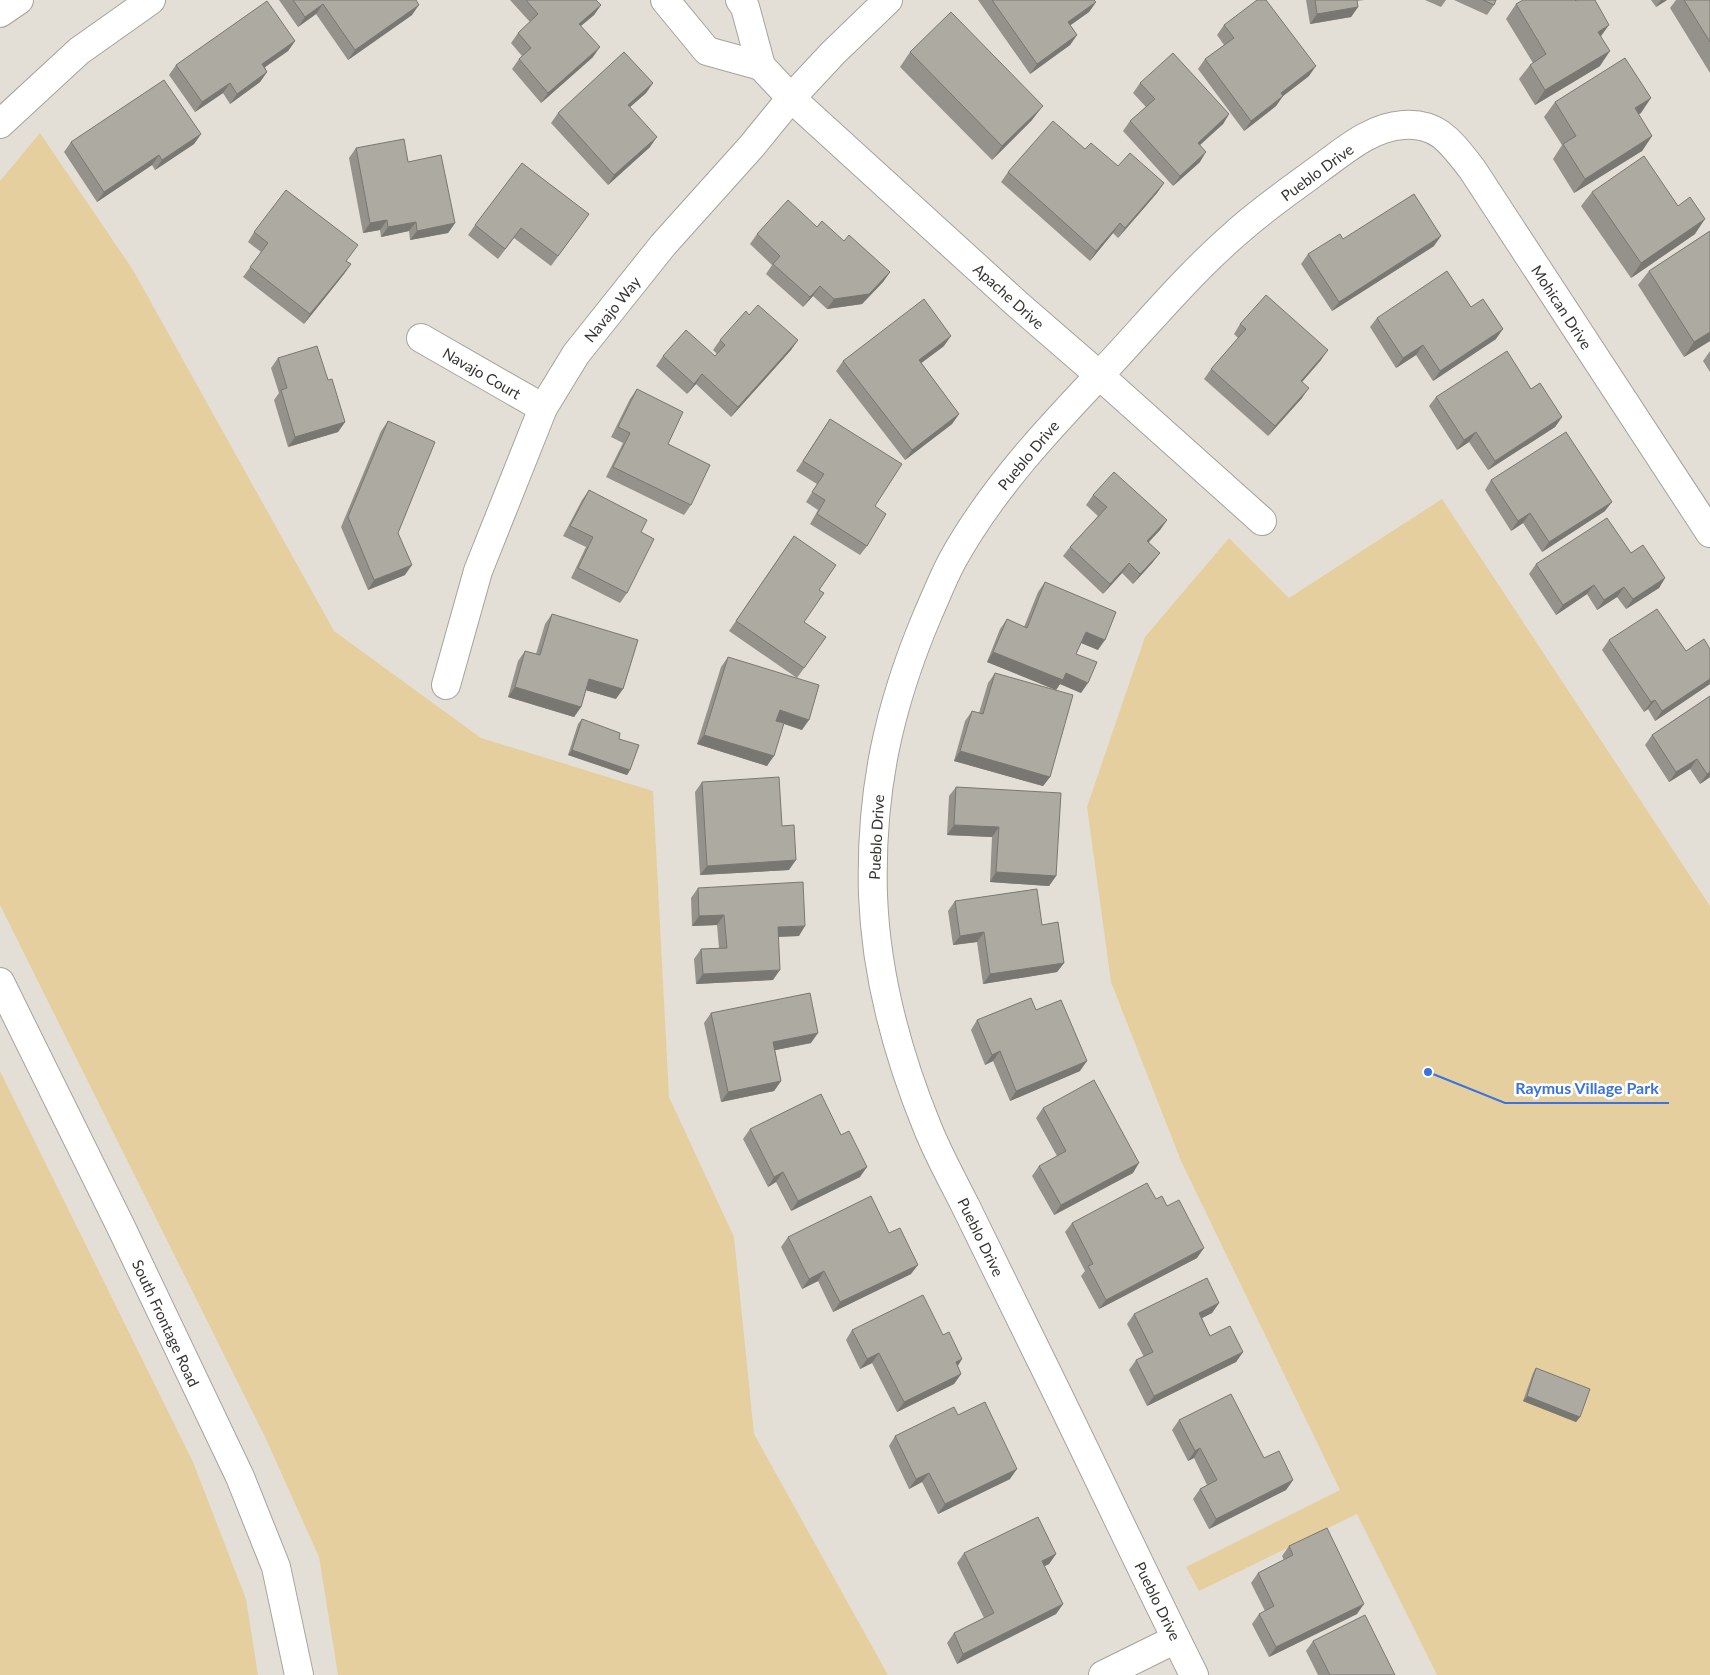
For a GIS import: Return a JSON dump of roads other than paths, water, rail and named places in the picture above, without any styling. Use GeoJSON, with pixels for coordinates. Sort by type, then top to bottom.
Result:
{"type":"FeatureCollection","features":[{"type":"Feature","properties":{"kind":"main road"},"geometry":{"type":"LineString","coordinates":[[0,13],[19,0]]}},
{"type":"Feature","properties":{"kind":"main road"},"geometry":{"type":"LineString","coordinates":[[0,124],[79,51],[151,0]]}},
{"type":"Feature","properties":{"kind":"main road"},"geometry":{"type":"LineString","coordinates":[[665,0],[707,51],[761,66]]}},
{"type":"Feature","properties":{"kind":"main road","name":"Apache Drive"},"geometry":{"type":"LineString","coordinates":[[740,0],[745,7],[761,66],[791,98],[1016,303],[1100,375],[1262,521]]}},
{"type":"Feature","properties":{"kind":"main road","name":"Navajo Way"},"geometry":{"type":"LineString","coordinates":[[446,685],[478,571],[543,408],[576,354],[662,245],[750,147],[791,98],[833,53],[888,0]]}},
{"type":"Feature","properties":{"kind":"main road","name":"Mohican Drive"},"geometry":{"type":"LineString","coordinates":[[1386,127],[1409,124],[1431,129],[1447,137],[1477,177],[1710,533]]}},
{"type":"Feature","properties":{"kind":"main road","name":"Pueblo Drive"},"geometry":{"type":"LineString","coordinates":[[1194,1675],[928,1130],[903,1058],[885,997],[878,950],[874,898],[874,815],[884,748],[897,697],[913,649],[951,562],[986,506],[1062,414],[1173,296],[1235,234],[1352,145],[1386,127]]}},
{"type":"Feature","properties":{"kind":"main road","name":"Navajo Court"},"geometry":{"type":"LineString","coordinates":[[421,338],[543,408]]}},
{"type":"Feature","properties":{"kind":"main road","name":"South Frontage Road"},"geometry":{"type":"LineString","coordinates":[[0,982],[120,1224],[240,1477],[276,1567],[299,1675]]}},
{"type":"Feature","properties":{"kind":"main road"},"geometry":{"type":"LineString","coordinates":[[1103,1675],[1176,1639]]}},
{"type":"Feature","properties":{"kind":"place","name":"Raymus Village Park"},"geometry":{"type":"Point","coordinates":[1428,1072]}}]}
